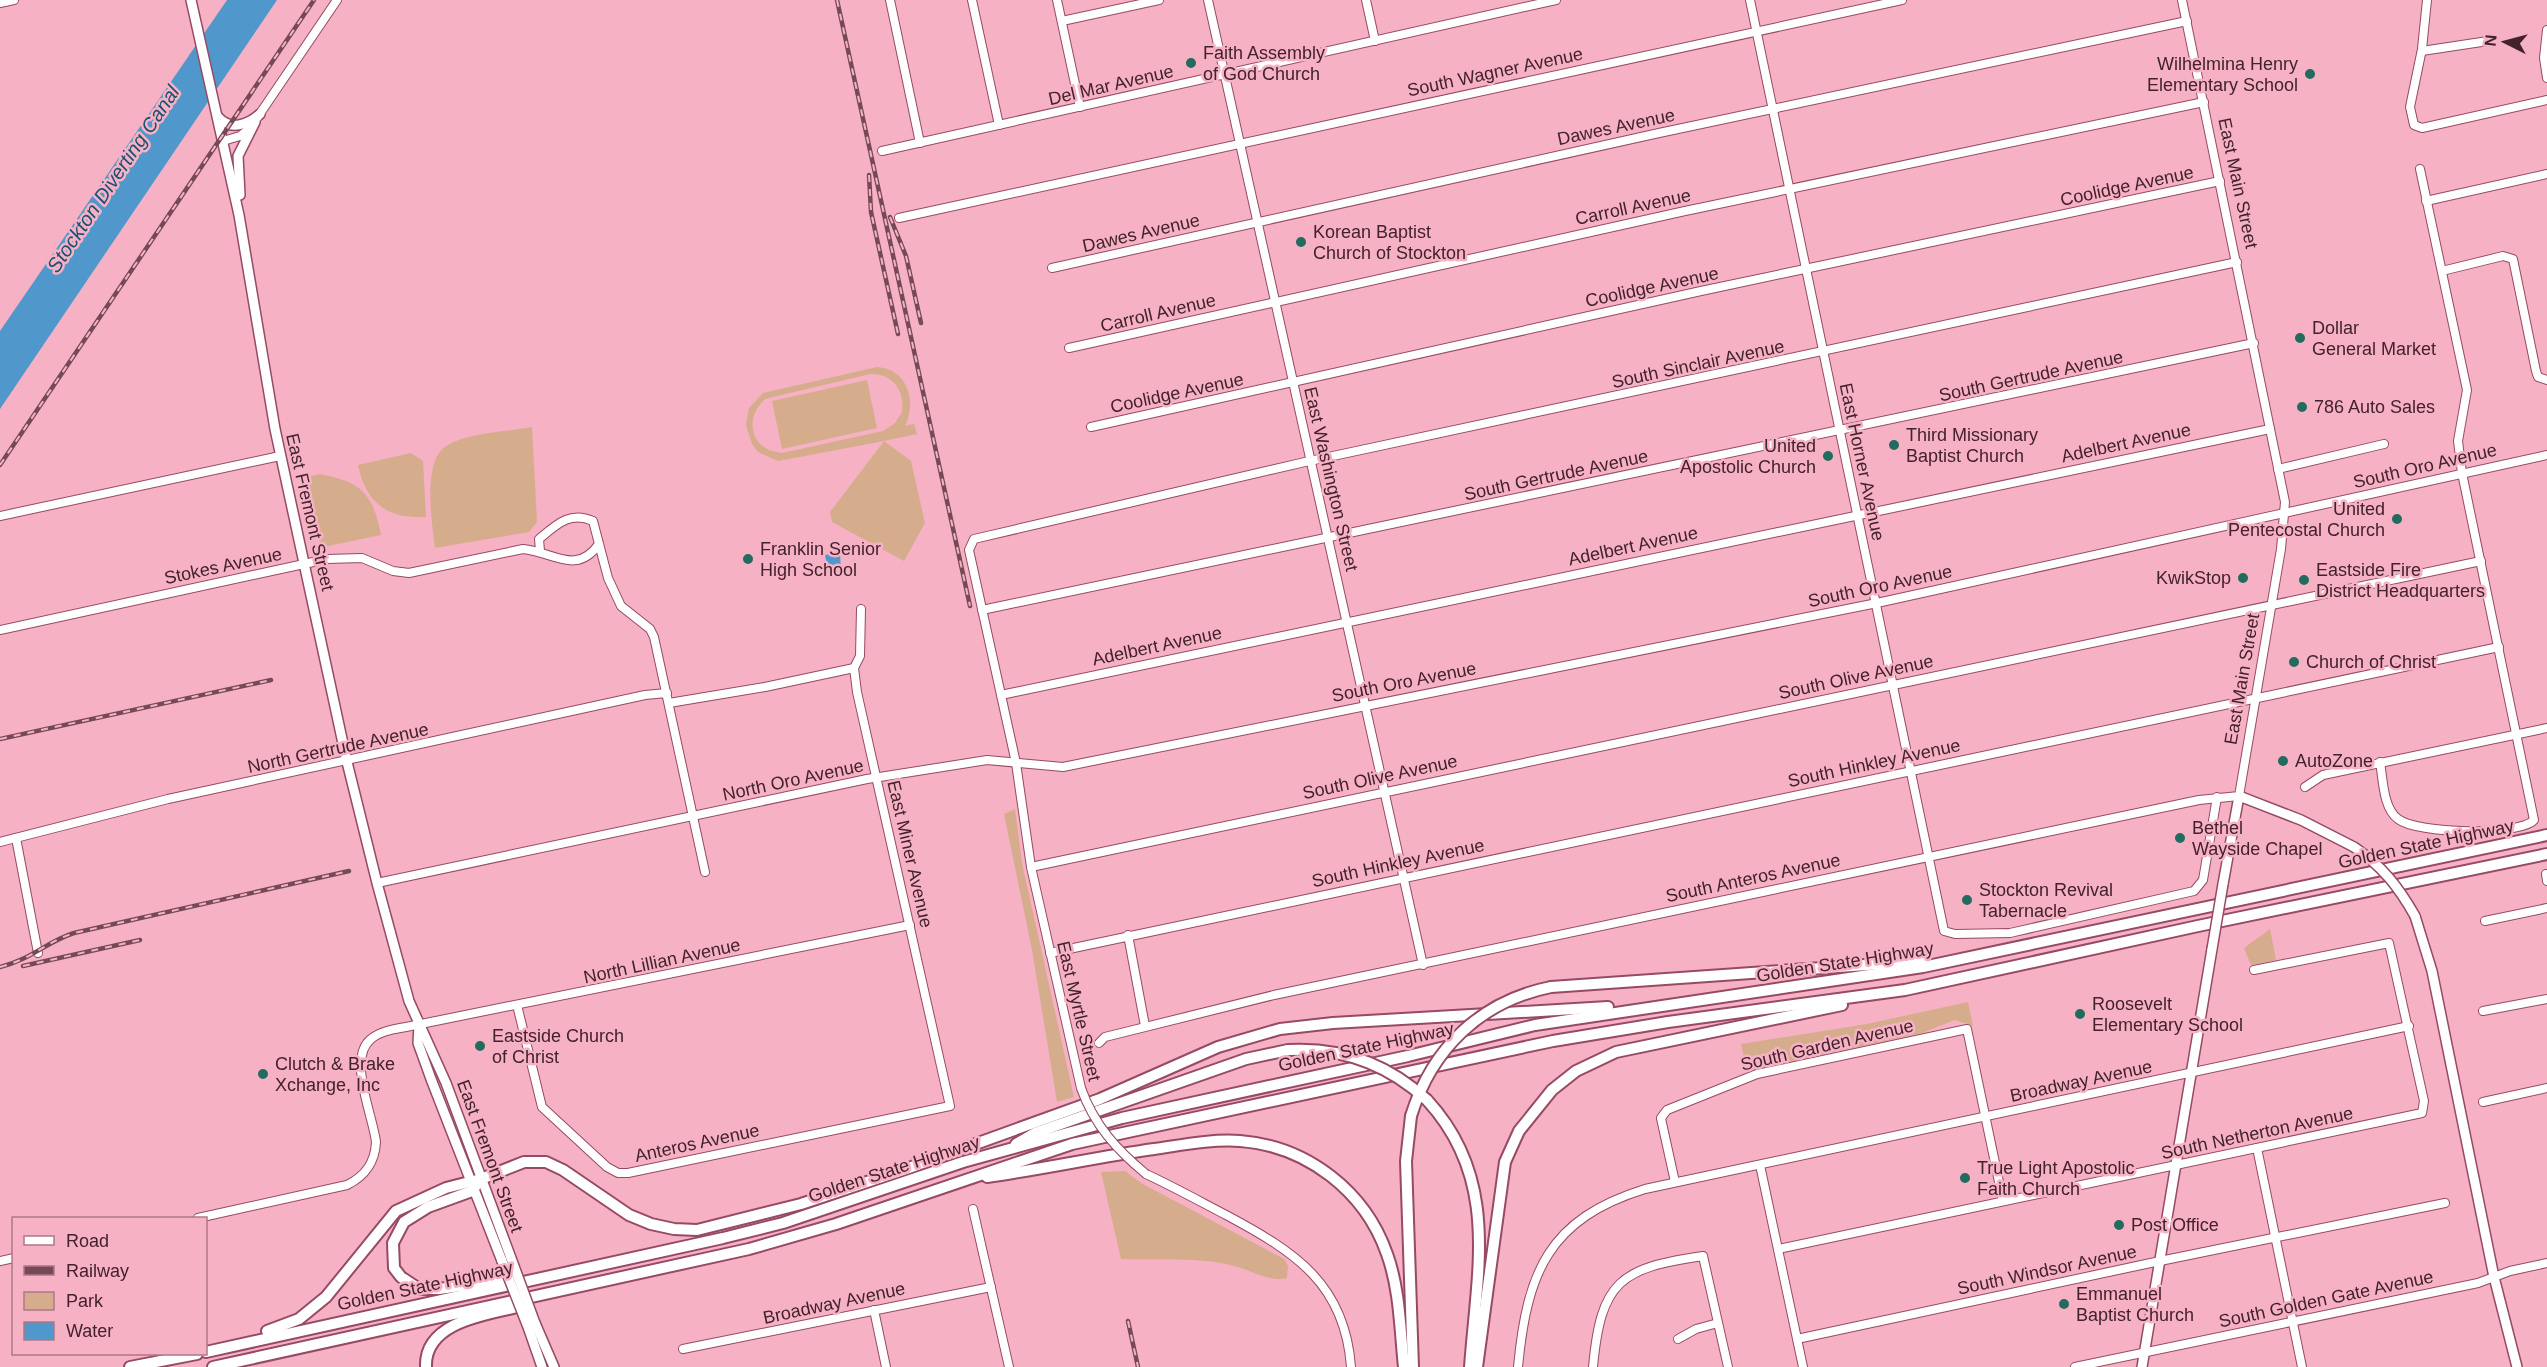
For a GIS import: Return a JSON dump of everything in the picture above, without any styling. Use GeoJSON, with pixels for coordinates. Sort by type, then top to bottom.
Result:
{"type":"FeatureCollection","features":[{"type":"Feature","properties":{"kind":"highway","name":"Golden State Highway"},"geometry":{"type":"LineString","coordinates":[[207,1351],[783,1223],[963,1162],[1133,1116],[1408,1056],[1535,1025],[1879,974],[2027,947],[2547,835]]}},
{"type":"Feature","properties":{"kind":"highway","name":"Golden State Highway"},"geometry":{"type":"LineString","coordinates":[[213,1367],[689,1264],[782,1240],[1072,1143],[1553,1041],[1657,1023],[1905,990],[2198,926],[2547,854]]}},
{"type":"Feature","properties":{"kind":"highway"},"geometry":{"type":"LineString","coordinates":[[1413,1367],[1406,1161],[1411,1116],[1429,1073],[1457,1035],[1479,1017],[1502,1003],[1551,987],[1872,966],[2027,947]]}},
{"type":"Feature","properties":{"kind":"highway"},"geometry":{"type":"LineString","coordinates":[[1477,1367],[1500,1185],[1505,1162],[1529,1116],[1563,1080],[1589,1063],[1629,1049],[1863,1001],[1905,990]]}},
{"type":"Feature","properties":{"kind":"highway"},"geometry":{"type":"LineString","coordinates":[[513,1284],[501,1280],[439,1290],[419,1289],[401,1277],[394,1268],[393,1243],[404,1222],[428,1207],[481,1179],[524,1162],[546,1162],[563,1170],[629,1215],[651,1224],[697,1230],[801,1204],[906,1169],[1100,1099],[1218,1047],[1280,1029],[1333,1023],[1611,1007],[1619,1012]]}},
{"type":"Feature","properties":{"kind":"highway"},"geometry":{"type":"LineString","coordinates":[[999,1153],[1035,1133],[1246,1059],[1288,1050],[1326,1051],[1363,1059],[1397,1076],[1427,1100],[1446,1123],[1466,1157],[1478,1203],[1477,1278],[1470,1367]]}},
{"type":"Feature","properties":{"kind":"highway"},"geometry":{"type":"LineString","coordinates":[[960,1181],[1209,1142],[1257,1143],[1287,1152],[1314,1164],[1335,1179],[1354,1197],[1375,1226],[1392,1270],[1404,1367]]}},
{"type":"Feature","properties":{"kind":"highway"},"geometry":{"type":"LineString","coordinates":[[207,1351],[284,1326],[307,1314],[326,1297],[396,1211],[470,1186]]}},
{"type":"Feature","properties":{"kind":"highway"},"geometry":{"type":"LineString","coordinates":[[426,1367],[430,1347],[446,1330],[481,1317],[540,1302],[558,1291]]}},
{"type":"Feature","properties":{"kind":"highway"},"geometry":{"type":"LineString","coordinates":[[130,1367],[188,1355]]}},
{"type":"Feature","properties":{"kind":"main road","name":"East Fremont Street"},"geometry":{"type":"LineString","coordinates":[[191,0],[244,245],[261,360],[280,456],[347,762],[377,883],[409,1001],[419,1025],[426,1034],[446,1083],[481,1179],[506,1259],[531,1324],[542,1367]]}},
{"type":"Feature","properties":{"kind":"main road"},"geometry":{"type":"LineString","coordinates":[[216,113],[225,124],[240,125],[257,118]]}},
{"type":"Feature","properties":{"kind":"main road"},"geometry":{"type":"LineString","coordinates":[[244,245],[237,161],[242,145],[257,118]]}},
{"type":"Feature","properties":{"kind":"main road"},"geometry":{"type":"LineString","coordinates":[[2239,796],[2301,820],[2354,847],[2378,863],[2390,876],[2415,916],[2433,971],[2494,1277],[2517,1367]]}},
{"type":"Feature","properties":{"kind":"main road","name":"East Main Street"},"geometry":{"type":"LineString","coordinates":[[2142,1367],[2239,796]]}},
{"type":"Feature","properties":{"kind":"main road","name":"East Fremont Street"},"geometry":{"type":"LineString","coordinates":[[419,1025],[418,1043],[470,1186],[506,1259]]}},
{"type":"Feature","properties":{"kind":"main road","name":"East Fremont Street"},"geometry":{"type":"LineString","coordinates":[[531,1324],[554,1367]]}},
{"type":"Feature","properties":{"kind":"street"},"geometry":{"type":"LineString","coordinates":[[0,3],[14,0]]}},
{"type":"Feature","properties":{"kind":"street"},"geometry":{"type":"LineString","coordinates":[[223,141],[244,133],[257,118],[337,0]]}},
{"type":"Feature","properties":{"kind":"street"},"geometry":{"type":"LineString","coordinates":[[890,0],[920,143]]}},
{"type":"Feature","properties":{"kind":"street"},"geometry":{"type":"LineString","coordinates":[[972,0],[999,125]]}},
{"type":"Feature","properties":{"kind":"street"},"geometry":{"type":"LineString","coordinates":[[1057,0],[1080,107]]}},
{"type":"Feature","properties":{"kind":"street"},"geometry":{"type":"LineString","coordinates":[[1062,21],[1159,0]]}},
{"type":"Feature","properties":{"kind":"street","name":"East Washington Street"},"geometry":{"type":"LineString","coordinates":[[1208,0],[1423,965]]}},
{"type":"Feature","properties":{"kind":"street"},"geometry":{"type":"LineString","coordinates":[[1366,0],[1375,41]]}},
{"type":"Feature","properties":{"kind":"street","name":"Del Mar Avenue"},"geometry":{"type":"LineString","coordinates":[[882,151],[1375,41],[1519,4],[1557,0]]}},
{"type":"Feature","properties":{"kind":"street","name":"East Horner Avenue"},"geometry":{"type":"LineString","coordinates":[[1750,0],[1944,931],[1955,934],[2010,933],[2194,891],[2203,880],[2217,796]]}},
{"type":"Feature","properties":{"kind":"street","name":"South Wagner Avenue"},"geometry":{"type":"LineString","coordinates":[[899,218],[1902,0]]}},
{"type":"Feature","properties":{"kind":"street","name":"East Main Street"},"geometry":{"type":"LineString","coordinates":[[2182,0],[2254,344],[2285,514],[2272,605],[2239,796]]}},
{"type":"Feature","properties":{"kind":"street"},"geometry":{"type":"LineString","coordinates":[[2427,0],[2422,51],[2410,107],[2411,120],[2417,127],[2547,100]]}},
{"type":"Feature","properties":{"kind":"street","name":"Dawes Avenue"},"geometry":{"type":"LineString","coordinates":[[1052,268],[1773,109],[2187,21]]}},
{"type":"Feature","properties":{"kind":"street"},"geometry":{"type":"LineString","coordinates":[[2547,30],[2544,58],[2547,78]]}},
{"type":"Feature","properties":{"kind":"street"},"geometry":{"type":"LineString","coordinates":[[2422,51],[2488,41]]}},
{"type":"Feature","properties":{"kind":"street","name":"Carroll Avenue"},"geometry":{"type":"LineString","coordinates":[[1069,348],[1789,189],[2204,102]]}},
{"type":"Feature","properties":{"kind":"street"},"geometry":{"type":"LineString","coordinates":[[2380,762],[2388,803],[2397,819],[2431,829],[2463,832],[2523,826],[2534,819],[2462,473],[2458,436],[2467,390],[2420,169]]}},
{"type":"Feature","properties":{"kind":"street"},"geometry":{"type":"LineString","coordinates":[[2426,201],[2547,174]]}},
{"type":"Feature","properties":{"kind":"street","name":"Coolidge Avenue"},"geometry":{"type":"LineString","coordinates":[[1090,427],[1806,269],[2220,181]]}},
{"type":"Feature","properties":{"kind":"street"},"geometry":{"type":"LineString","coordinates":[[2442,271],[2503,256],[2513,259],[2536,371],[2538,377],[2547,380]]}},
{"type":"Feature","properties":{"kind":"street","name":"South Sinclair Avenue"},"geometry":{"type":"LineString","coordinates":[[971,542],[978,537],[1311,461],[2237,262]]}},
{"type":"Feature","properties":{"kind":"street","name":"South Gertrude Avenue"},"geometry":{"type":"LineString","coordinates":[[982,610],[2254,344]]}},
{"type":"Feature","properties":{"kind":"street","name":"Adelbert Avenue"},"geometry":{"type":"LineString","coordinates":[[1001,695],[2270,429]]}},
{"type":"Feature","properties":{"kind":"street"},"geometry":{"type":"LineString","coordinates":[[2278,469],[2384,444]]}},
{"type":"Feature","properties":{"kind":"street","name":"South Oro Avenue"},"geometry":{"type":"LineString","coordinates":[[1217,736],[1877,603],[2547,455]]}},
{"type":"Feature","properties":{"kind":"street"},"geometry":{"type":"LineString","coordinates":[[0,516],[280,456]]}},
{"type":"Feature","properties":{"kind":"street","name":"Stokes Avenue"},"geometry":{"type":"LineString","coordinates":[[522,549],[570,516],[580,516],[593,521],[608,578],[621,606],[653,633],[705,872]]}},
{"type":"Feature","properties":{"kind":"street"},"geometry":{"type":"LineString","coordinates":[[539,539],[540,550]]}},
{"type":"Feature","properties":{"kind":"street","name":"East Myrtle Street"},"geometry":{"type":"LineString","coordinates":[[971,542],[969,550],[1016,763],[1031,867],[1081,1088],[1088,1106],[1112,1144],[1146,1174],[1267,1237],[1302,1262],[1322,1285],[1336,1310],[1347,1340],[1351,1367]]}},
{"type":"Feature","properties":{"kind":"street","name":"Stokes Avenue"},"geometry":{"type":"LineString","coordinates":[[0,630],[351,556],[393,571],[409,573],[522,549],[540,550],[580,562],[588,558],[600,544]]}},
{"type":"Feature","properties":{"kind":"street","name":"South Olive Avenue"},"geometry":{"type":"LineString","coordinates":[[1031,867],[2481,561]]}},
{"type":"Feature","properties":{"kind":"street","name":"East Miner Avenue"},"geometry":{"type":"LineString","coordinates":[[861,609],[860,656],[854,668],[858,700],[950,1106]]}},
{"type":"Feature","properties":{"kind":"street","name":"South Hinkley Avenue"},"geometry":{"type":"LineString","coordinates":[[1050,952],[2499,647]]}},
{"type":"Feature","properties":{"kind":"street"},"geometry":{"type":"LineString","coordinates":[[669,703],[755,689],[854,668]]}},
{"type":"Feature","properties":{"kind":"street","name":"North Gertrude Avenue"},"geometry":{"type":"LineString","coordinates":[[0,842],[168,799],[347,762],[645,695],[667,693]]}},
{"type":"Feature","properties":{"kind":"street"},"geometry":{"type":"LineString","coordinates":[[2305,788],[2323,775],[2547,728]]}},
{"type":"Feature","properties":{"kind":"street","name":"North Oro Avenue"},"geometry":{"type":"LineString","coordinates":[[377,883],[877,778],[987,760],[1063,767],[1217,736]]}},
{"type":"Feature","properties":{"kind":"street","name":"South Anteros Avenue"},"geometry":{"type":"LineString","coordinates":[[1099,1043],[1105,1037],[1145,1026],[1274,995],[2217,796],[2239,796]]}},
{"type":"Feature","properties":{"kind":"street"},"geometry":{"type":"LineString","coordinates":[[16,838],[38,953]]}},
{"type":"Feature","properties":{"kind":"street"},"geometry":{"type":"LineString","coordinates":[[2485,921],[2547,908]]}},
{"type":"Feature","properties":{"kind":"street","name":"North Lillian Avenue"},"geometry":{"type":"LineString","coordinates":[[203,1217],[347,1185],[361,1176],[372,1162],[376,1142],[360,1066],[362,1052],[367,1042],[376,1035],[910,925]]}},
{"type":"Feature","properties":{"kind":"street"},"geometry":{"type":"LineString","coordinates":[[1128,935],[1145,1026]]}},
{"type":"Feature","properties":{"kind":"street"},"geometry":{"type":"LineString","coordinates":[[2254,970],[2389,943],[2409,1026]]}},
{"type":"Feature","properties":{"kind":"street"},"geometry":{"type":"LineString","coordinates":[[2483,1011],[2547,999]]}},
{"type":"Feature","properties":{"kind":"street","name":"Anteros Avenue"},"geometry":{"type":"LineString","coordinates":[[517,1005],[542,1107],[608,1167],[618,1173],[628,1173],[950,1106]]}},
{"type":"Feature","properties":{"kind":"street","name":"Broadway Avenue"},"geometry":{"type":"LineString","coordinates":[[1518,1367],[1524,1314],[1529,1292],[1538,1271],[1558,1241],[1576,1223],[1597,1208],[1620,1196],[1675,1182],[2409,1026]]}},
{"type":"Feature","properties":{"kind":"street","name":"South Netherton Avenue"},"geometry":{"type":"LineString","coordinates":[[1778,1249],[2415,1115],[2423,1110],[2424,1101],[2409,1026]]}},
{"type":"Feature","properties":{"kind":"street","name":"South Garden Avenue"},"geometry":{"type":"LineString","coordinates":[[1675,1182],[1662,1123],[1663,1114],[1667,1110],[1757,1074],[1967,1029],[1984,1117]]}},
{"type":"Feature","properties":{"kind":"street"},"geometry":{"type":"LineString","coordinates":[[2483,1102],[2547,1088]]}},
{"type":"Feature","properties":{"kind":"street"},"geometry":{"type":"LineString","coordinates":[[1984,1117],[2003,1202]]}},
{"type":"Feature","properties":{"kind":"street"},"geometry":{"type":"LineString","coordinates":[[2257,1148],[2302,1367]]}},
{"type":"Feature","properties":{"kind":"street"},"geometry":{"type":"LineString","coordinates":[[1760,1165],[1803,1367]]}},
{"type":"Feature","properties":{"kind":"street","name":"South Windsor Avenue"},"geometry":{"type":"LineString","coordinates":[[1797,1339],[2445,1203]]}},
{"type":"Feature","properties":{"kind":"street"},"geometry":{"type":"LineString","coordinates":[[973,1209],[1009,1367]]}},
{"type":"Feature","properties":{"kind":"street"},"geometry":{"type":"LineString","coordinates":[[1593,1367],[1600,1318],[1614,1290],[1626,1278],[1650,1265],[1703,1256],[1728,1367]]}},
{"type":"Feature","properties":{"kind":"street","name":"South Golden Gate Avenue"},"geometry":{"type":"LineString","coordinates":[[2075,1367],[2478,1283],[2547,1263]]}},
{"type":"Feature","properties":{"kind":"street","name":"Broadway Avenue"},"geometry":{"type":"LineString","coordinates":[[683,1349],[991,1287]]}},
{"type":"Feature","properties":{"kind":"street"},"geometry":{"type":"LineString","coordinates":[[874,1310],[886,1367]]}},
{"type":"Feature","properties":{"kind":"street"},"geometry":{"type":"LineString","coordinates":[[1678,1339],[1696,1329],[1718,1323]]}},
{"type":"Feature","properties":{"kind":"green space"},"geometry":{"type":"Polygon","coordinates":[[[877,367],[888,369],[903,380],[907,388],[910,407],[905,426],[914,424],[917,434],[778,461],[758,452],[752,444],[746,425],[749,408],[763,393],[877,367]],[[878,374],[765,399],[754,416],[754,433],[757,440],[763,447],[782,453],[883,431],[895,423],[902,412],[902,397],[891,380],[878,374]]]}},
{"type":"Feature","properties":{"kind":"green space"},"geometry":{"type":"Polygon","coordinates":[[[867,380],[877,428],[782,449],[772,401],[867,380]]]}},
{"type":"Feature","properties":{"kind":"green space"},"geometry":{"type":"Polygon","coordinates":[[[532,427],[537,522],[529,532],[435,548],[430,494],[434,465],[439,454],[446,446],[465,438],[532,427]]]}},
{"type":"Feature","properties":{"kind":"green space"},"geometry":{"type":"Polygon","coordinates":[[[884,441],[911,461],[925,523],[904,561],[832,522],[830,512],[884,441]]]}},
{"type":"Feature","properties":{"kind":"green space"},"geometry":{"type":"Polygon","coordinates":[[[411,453],[423,461],[426,517],[400,515],[380,506],[367,489],[358,465],[411,453]]]}},
{"type":"Feature","properties":{"kind":"green space"},"geometry":{"type":"Polygon","coordinates":[[[320,474],[346,481],[363,492],[374,509],[381,535],[328,546],[319,541],[306,477],[320,474]]]}},
{"type":"Feature","properties":{"kind":"green space"},"geometry":{"type":"Polygon","coordinates":[[[1015,809],[1022,863],[1074,1097],[1057,1102],[1032,950],[1004,814],[1015,809]]]}},
{"type":"Feature","properties":{"kind":"green space"},"geometry":{"type":"Polygon","coordinates":[[[2270,929],[2276,960],[2251,965],[2244,948],[2270,929]]]}},
{"type":"Feature","properties":{"kind":"green space"},"geometry":{"type":"Polygon","coordinates":[[[1968,1002],[1973,1026],[1955,1020],[1922,1033],[1747,1071],[1741,1044],[1867,1024],[1968,1002]]]}},
{"type":"Feature","properties":{"kind":"green space"},"geometry":{"type":"Polygon","coordinates":[[[1125,1171],[1141,1183],[1284,1259],[1288,1266],[1287,1278],[1268,1278],[1238,1267],[1210,1261],[1121,1259],[1101,1172],[1125,1171]]]}},
{"type":"Feature","properties":{"kind":"water","name":"Stockton Diverting Canal"},"geometry":{"type":"Polygon","coordinates":[[[227,0],[277,0],[0,409],[0,331],[227,0]]]}},
{"type":"Feature","properties":{"kind":"water"},"geometry":{"type":"Polygon","coordinates":[[[840,552],[841,574],[829,577],[825,555],[840,552]]]}},
{"type":"Feature","properties":{"kind":"railway"},"geometry":{"type":"LineString","coordinates":[[0,465],[314,0]]}},
{"type":"Feature","properties":{"kind":"railway"},"geometry":{"type":"LineString","coordinates":[[837,0],[970,606]]}},
{"type":"Feature","properties":{"kind":"railway"},"geometry":{"type":"LineString","coordinates":[[869,175],[871,212],[898,334]]}},
{"type":"Feature","properties":{"kind":"railway"},"geometry":{"type":"LineString","coordinates":[[890,217],[906,256],[921,323]]}},
{"type":"Feature","properties":{"kind":"railway"},"geometry":{"type":"LineString","coordinates":[[0,739],[271,680]]}},
{"type":"Feature","properties":{"kind":"railway"},"geometry":{"type":"LineString","coordinates":[[0,967],[21,960],[74,933],[349,871]]}},
{"type":"Feature","properties":{"kind":"railway"},"geometry":{"type":"LineString","coordinates":[[23,966],[140,940]]}},
{"type":"Feature","properties":{"kind":"railway"},"geometry":{"type":"LineString","coordinates":[[1128,1321],[1138,1367]]}},
{"type":"Feature","properties":{"kind":"place","name":"Faith Assembly of God Church"},"geometry":{"type":"Point","coordinates":[1191,63]}},
{"type":"Feature","properties":{"kind":"place","name":"Wilhelmina Henry Elementary School"},"geometry":{"type":"Point","coordinates":[2310,74]}},
{"type":"Feature","properties":{"kind":"place","name":"Korean Baptist Church of Stockton"},"geometry":{"type":"Point","coordinates":[1301,242]}},
{"type":"Feature","properties":{"kind":"place","name":"Dollar General Market"},"geometry":{"type":"Point","coordinates":[2300,338]}},
{"type":"Feature","properties":{"kind":"place","name":"786 Auto Sales"},"geometry":{"type":"Point","coordinates":[2302,407]}},
{"type":"Feature","properties":{"kind":"place","name":"Third Missionary Baptist Church"},"geometry":{"type":"Point","coordinates":[1894,445]}},
{"type":"Feature","properties":{"kind":"place","name":"United Apostolic Church"},"geometry":{"type":"Point","coordinates":[1828,456]}},
{"type":"Feature","properties":{"kind":"place","name":"United Pentecostal Church"},"geometry":{"type":"Point","coordinates":[2397,519]}},
{"type":"Feature","properties":{"kind":"place","name":"Franklin Senior High School"},"geometry":{"type":"Point","coordinates":[748,559]}},
{"type":"Feature","properties":{"kind":"place","name":"KwikStop"},"geometry":{"type":"Point","coordinates":[2243,578]}},
{"type":"Feature","properties":{"kind":"place","name":"Eastside Fire District Headquarters"},"geometry":{"type":"Point","coordinates":[2304,580]}},
{"type":"Feature","properties":{"kind":"place","name":"Church of Christ"},"geometry":{"type":"Point","coordinates":[2294,662]}},
{"type":"Feature","properties":{"kind":"place","name":"AutoZone"},"geometry":{"type":"Point","coordinates":[2283,761]}},
{"type":"Feature","properties":{"kind":"place","name":"Bethel Wayside Chapel"},"geometry":{"type":"Point","coordinates":[2180,838]}},
{"type":"Feature","properties":{"kind":"place","name":"Stockton Revival Tabernacle"},"geometry":{"type":"Point","coordinates":[1967,900]}},
{"type":"Feature","properties":{"kind":"place","name":"Roosevelt Elementary School"},"geometry":{"type":"Point","coordinates":[2080,1014]}},
{"type":"Feature","properties":{"kind":"place","name":"Eastside Church of Christ"},"geometry":{"type":"Point","coordinates":[480,1046]}},
{"type":"Feature","properties":{"kind":"place","name":"Clutch & Brake Xchange, Inc"},"geometry":{"type":"Point","coordinates":[263,1074]}},
{"type":"Feature","properties":{"kind":"place","name":"True Light Apostolic Faith Church"},"geometry":{"type":"Point","coordinates":[1965,1178]}},
{"type":"Feature","properties":{"kind":"place","name":"Post Office"},"geometry":{"type":"Point","coordinates":[2119,1225]}},
{"type":"Feature","properties":{"kind":"place","name":"Emmanuel Baptist Church"},"geometry":{"type":"Point","coordinates":[2064,1304]}}]}
